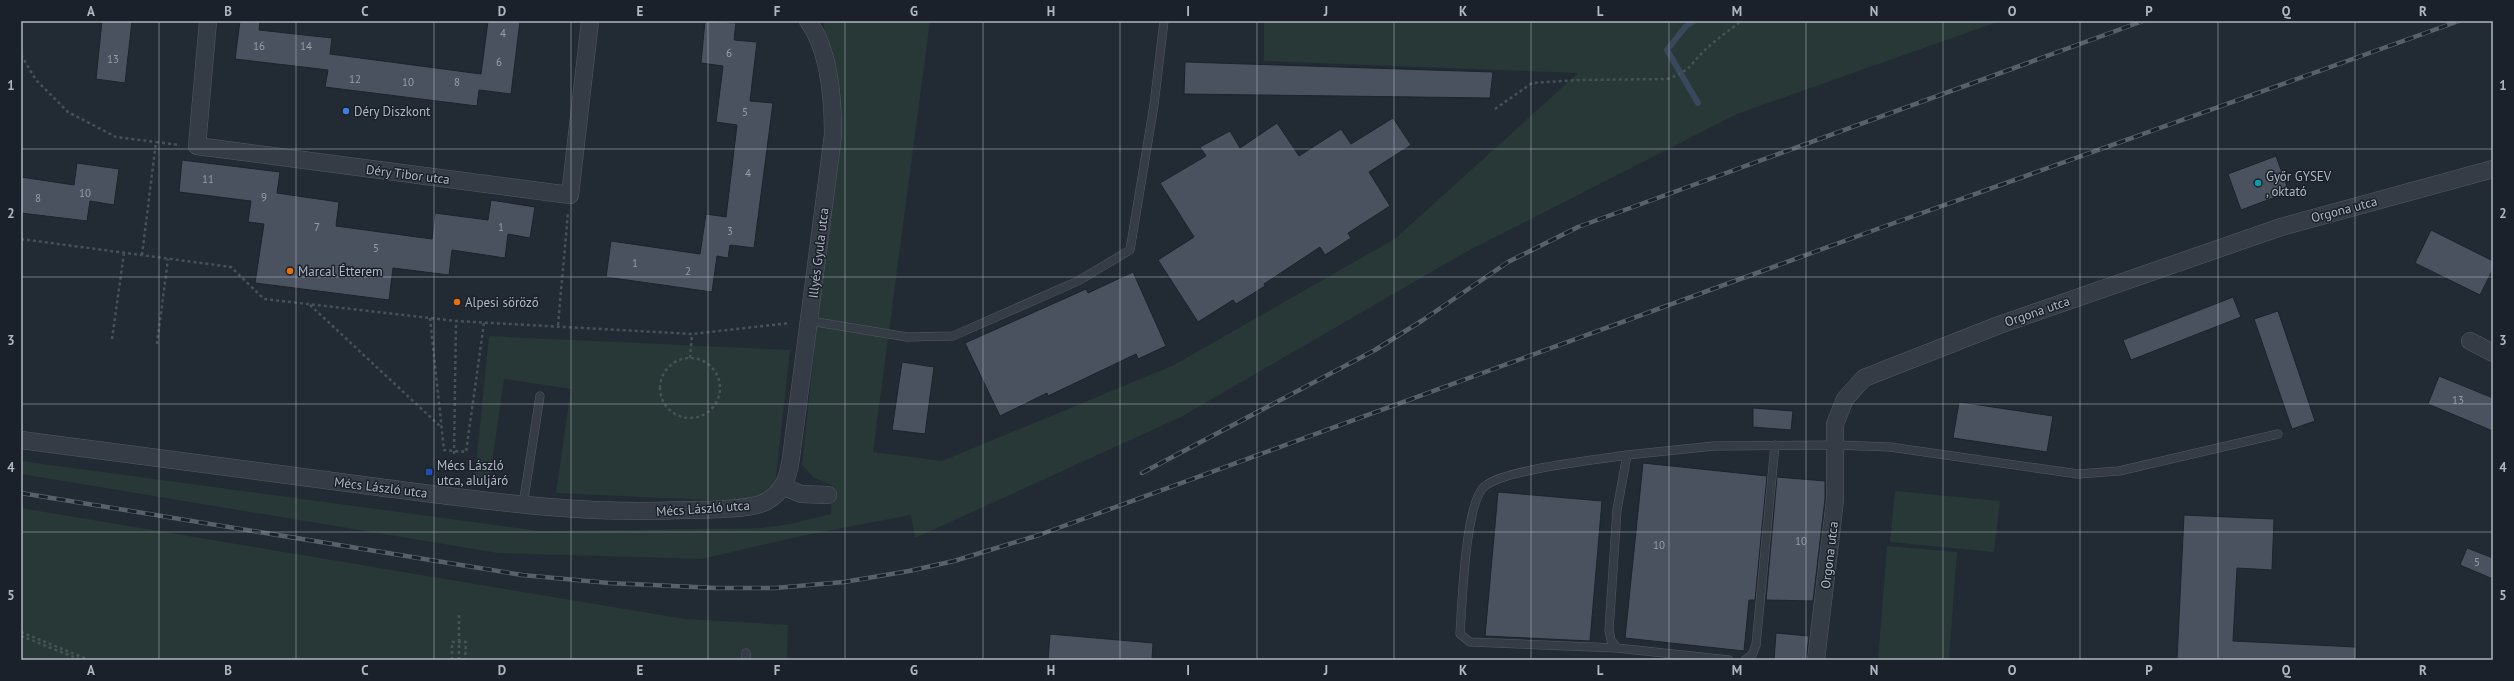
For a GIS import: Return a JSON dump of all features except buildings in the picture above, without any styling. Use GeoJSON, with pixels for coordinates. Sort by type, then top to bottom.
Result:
{"type":"FeatureCollection","features":[{"type":"Feature","properties":{"kind":"street"},"geometry":{"type":"LineString","coordinates":[[197,146],[208,21]]}},
{"type":"Feature","properties":{"kind":"street"},"geometry":{"type":"LineString","coordinates":[[570,195],[590,21]]}},
{"type":"Feature","properties":{"kind":"street","name":"Illyés Gyula utca"},"geometry":{"type":"LineString","coordinates":[[784,487],[791,458],[833,135],[833,103],[827,68],[808,21]]}},
{"type":"Feature","properties":{"kind":"street","name":"Déry Tibor utca"},"geometry":{"type":"LineString","coordinates":[[197,146],[570,195]]}},
{"type":"Feature","properties":{"kind":"street","name":"Orgona utca"},"geometry":{"type":"LineString","coordinates":[[1816,660],[1836,500],[1835,424],[1845,398],[1864,378],[1999,325],[2281,227],[2493,169]]}},
{"type":"Feature","properties":{"kind":"street"},"geometry":{"type":"LineString","coordinates":[[2470,341],[2493,353]]}},
{"type":"Feature","properties":{"kind":"street","name":"Mécs László utca"},"geometry":{"type":"LineString","coordinates":[[21,440],[523,505],[616,511],[715,509],[761,504],[774,498],[784,487]]}},
{"type":"Feature","properties":{"kind":"street"},"geometry":{"type":"LineString","coordinates":[[784,487],[801,494],[828,495]]}},
{"type":"Feature","properties":{"kind":"lane"},"geometry":{"type":"LineString","coordinates":[[810,321],[907,337],[953,336],[1078,281],[1130,250],[1154,106],[1164,21]]}},
{"type":"Feature","properties":{"kind":"lane"},"geometry":{"type":"LineString","coordinates":[[523,505],[540,396]]}},
{"type":"Feature","properties":{"kind":"lane"},"geometry":{"type":"LineString","coordinates":[[1729,660],[1617,648],[1470,642],[1460,634],[1468,534],[1478,495],[1485,486],[1506,476],[1627,455],[1714,446],[1835,445],[1890,447],[2078,474],[2119,471],[2278,434]]}},
{"type":"Feature","properties":{"kind":"lane"},"geometry":{"type":"LineString","coordinates":[[1745,660],[1752,655],[1756,645],[1775,445]]}},
{"type":"Feature","properties":{"kind":"lane"},"geometry":{"type":"LineString","coordinates":[[1617,648],[1611,640],[1609,630],[1617,510],[1627,455]]}},
{"type":"Feature","properties":{"kind":"path"},"geometry":{"type":"LineString","coordinates":[[1495,109],[1532,83],[1578,80],[1667,79],[1677,76],[1692,66],[1705,51],[1741,21]]}},
{"type":"Feature","properties":{"kind":"path"},"geometry":{"type":"LineString","coordinates":[[21,55],[36,80],[68,112],[116,137],[197,146]]}},
{"type":"Feature","properties":{"kind":"path"},"geometry":{"type":"LineString","coordinates":[[142,255],[156,142]]}},
{"type":"Feature","properties":{"kind":"path"},"geometry":{"type":"LineString","coordinates":[[558,325],[570,195]]}},
{"type":"Feature","properties":{"kind":"path"},"geometry":{"type":"LineString","coordinates":[[21,239],[230,267],[264,299],[456,321],[558,325],[692,334],[810,321]]}},
{"type":"Feature","properties":{"kind":"path"},"geometry":{"type":"LineString","coordinates":[[112,339],[124,253]]}},
{"type":"Feature","properties":{"kind":"path"},"geometry":{"type":"LineString","coordinates":[[157,344],[168,259]]}},
{"type":"Feature","properties":{"kind":"path"},"geometry":{"type":"LineString","coordinates":[[309,304],[441,427]]}},
{"type":"Feature","properties":{"kind":"path"},"geometry":{"type":"LineString","coordinates":[[430,318],[444,450],[454,452],[466,452],[484,323]]}},
{"type":"Feature","properties":{"kind":"path"},"geometry":{"type":"LineString","coordinates":[[454,452],[456,321]]}},
{"type":"Feature","properties":{"kind":"path"},"geometry":{"type":"LineString","coordinates":[[690,358],[692,334]]}},
{"type":"Feature","properties":{"kind":"path"},"geometry":{"type":"LineString","coordinates":[[690,358],[705,361],[713,368],[720,386],[719,396],[711,409],[698,417],[688,418],[674,414],[664,403],[660,384],[668,367],[676,361],[690,358]]}},
{"type":"Feature","properties":{"kind":"path"},"geometry":{"type":"LineString","coordinates":[[459,615],[459,660]]}},
{"type":"Feature","properties":{"kind":"path"},"geometry":{"type":"LineString","coordinates":[[21,632],[89,660]]}},
{"type":"Feature","properties":{"kind":"path"},"geometry":{"type":"LineString","coordinates":[[21,636],[81,660]]}},
{"type":"Feature","properties":{"kind":"path"},"geometry":{"type":"LineString","coordinates":[[452,660],[452,642],[466,642],[465,660]]}},
{"type":"Feature","properties":{"kind":"shaded area"},"geometry":{"type":"Polygon","coordinates":[[[824,21],[930,21],[873,452],[942,461],[1174,365],[1396,238],[1578,73],[1264,61],[1264,21],[2000,21],[1737,114],[1464,253],[1181,417],[915,538],[911,515],[801,536],[702,559],[498,553],[21,474],[21,461],[540,531],[762,528],[790,524],[831,514],[832,485],[814,478],[802,465],[837,138],[821,75],[824,21]]]}},
{"type":"Feature","properties":{"kind":"shaded area"},"geometry":{"type":"Polygon","coordinates":[[[489,336],[790,350],[775,486],[751,502],[556,493],[571,389],[504,379],[489,484],[474,484],[489,336]]]}},
{"type":"Feature","properties":{"kind":"shaded area"},"geometry":{"type":"Polygon","coordinates":[[[1895,491],[2000,501],[1994,552],[1890,542],[1895,491]]]}},
{"type":"Feature","properties":{"kind":"shaded area"},"geometry":{"type":"Polygon","coordinates":[[[21,508],[685,619],[788,625],[787,660],[21,660],[21,508]]]}},
{"type":"Feature","properties":{"kind":"shaded area"},"geometry":{"type":"Polygon","coordinates":[[[1887,546],[1957,552],[1949,660],[1878,660],[1887,546]]]}},
{"type":"Feature","properties":{"kind":"waterway"},"geometry":{"type":"LineString","coordinates":[[1694,21],[1686,26],[1667,50],[1698,103]]}},
{"type":"Feature","properties":{"kind":"railway"},"geometry":{"type":"LineString","coordinates":[[1142,473],[1375,350],[1423,320],[1508,262],[1578,227],[2143,21]]}},
{"type":"Feature","properties":{"kind":"railway"},"geometry":{"type":"LineString","coordinates":[[21,493],[522,575],[609,583],[716,588],[775,588],[844,582],[909,571],[954,561],[1039,535],[1869,232],[2459,21]]}},
{"type":"Feature","properties":{"kind":"place","name":"Déry Diszkont"},"geometry":{"type":"Point","coordinates":[346,111]}},
{"type":"Feature","properties":{"kind":"place","name":"Győr GYSEV , oktató"},"geometry":{"type":"Point","coordinates":[2258,183]}},
{"type":"Feature","properties":{"kind":"place","name":"Marcal Étterem"},"geometry":{"type":"Point","coordinates":[290,271]}},
{"type":"Feature","properties":{"kind":"place","name":"Alpesi söröző"},"geometry":{"type":"Point","coordinates":[457,302]}},
{"type":"Feature","properties":{"kind":"place","name":"Mécs László utca, aluljáró"},"geometry":{"type":"Point","coordinates":[429,472]}}]}
